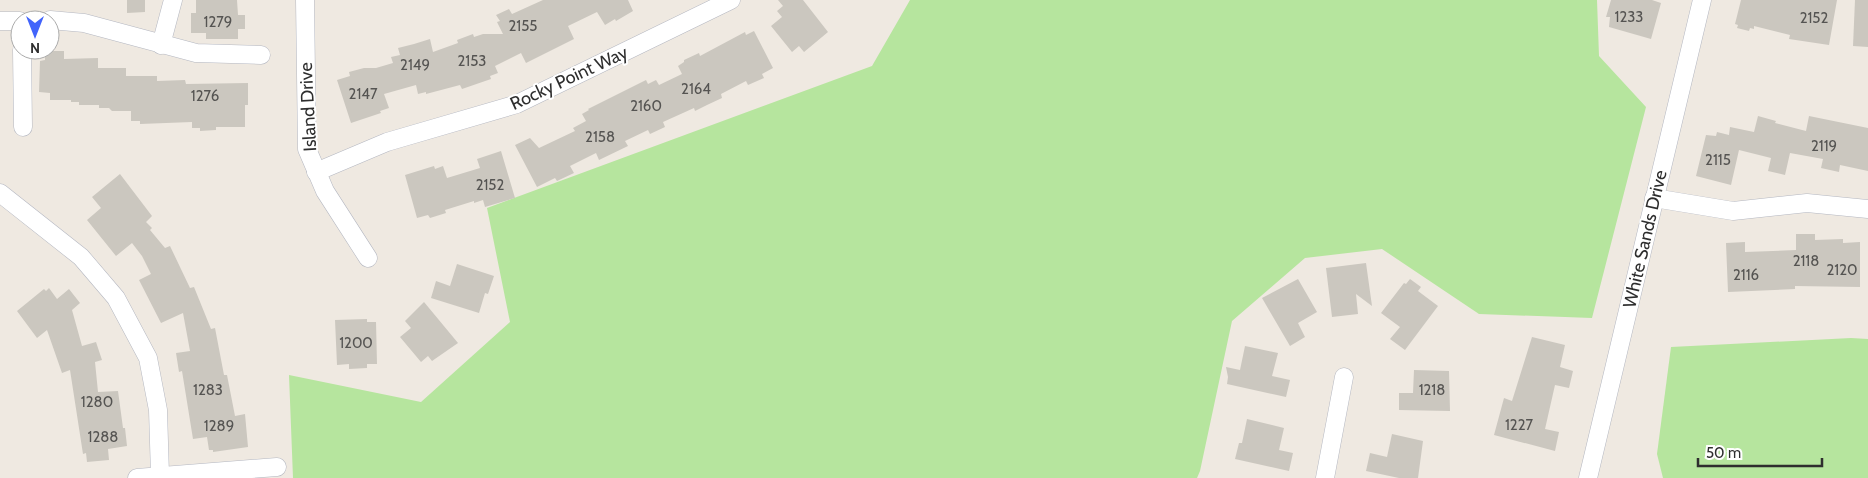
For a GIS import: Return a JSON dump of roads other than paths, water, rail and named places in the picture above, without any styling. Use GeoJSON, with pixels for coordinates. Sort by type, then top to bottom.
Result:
{"type":"FeatureCollection","features":[{"type":"Feature","properties":{"kind":"street"},"geometry":{"type":"LineString","coordinates":[[161,45],[173,0]]}},
{"type":"Feature","properties":{"kind":"street","name":"Island Drive"},"geometry":{"type":"LineString","coordinates":[[305,0],[307,148],[325,192],[368,258]]}},
{"type":"Feature","properties":{"kind":"street","name":"Rocky Point Way"},"geometry":{"type":"LineString","coordinates":[[316,172],[387,142],[517,104],[732,0]]}},
{"type":"Feature","properties":{"kind":"street","name":"White Sands Drive"},"geometry":{"type":"LineString","coordinates":[[1588,478],[1702,0]]}},
{"type":"Feature","properties":{"kind":"street"},"geometry":{"type":"LineString","coordinates":[[60,21],[84,23],[196,53],[261,55]]}},
{"type":"Feature","properties":{"kind":"street"},"geometry":{"type":"LineString","coordinates":[[22,60],[23,127]]}},
{"type":"Feature","properties":{"kind":"street"},"geometry":{"type":"LineString","coordinates":[[0,193],[81,256],[116,298],[148,358],[158,410],[160,475]]}},
{"type":"Feature","properties":{"kind":"street"},"geometry":{"type":"LineString","coordinates":[[1654,198],[1733,211],[1807,203],[1868,210]]}},
{"type":"Feature","properties":{"kind":"street"},"geometry":{"type":"LineString","coordinates":[[1325,478],[1344,378]]}},
{"type":"Feature","properties":{"kind":"street"},"geometry":{"type":"LineString","coordinates":[[137,478],[277,467]]}}]}
